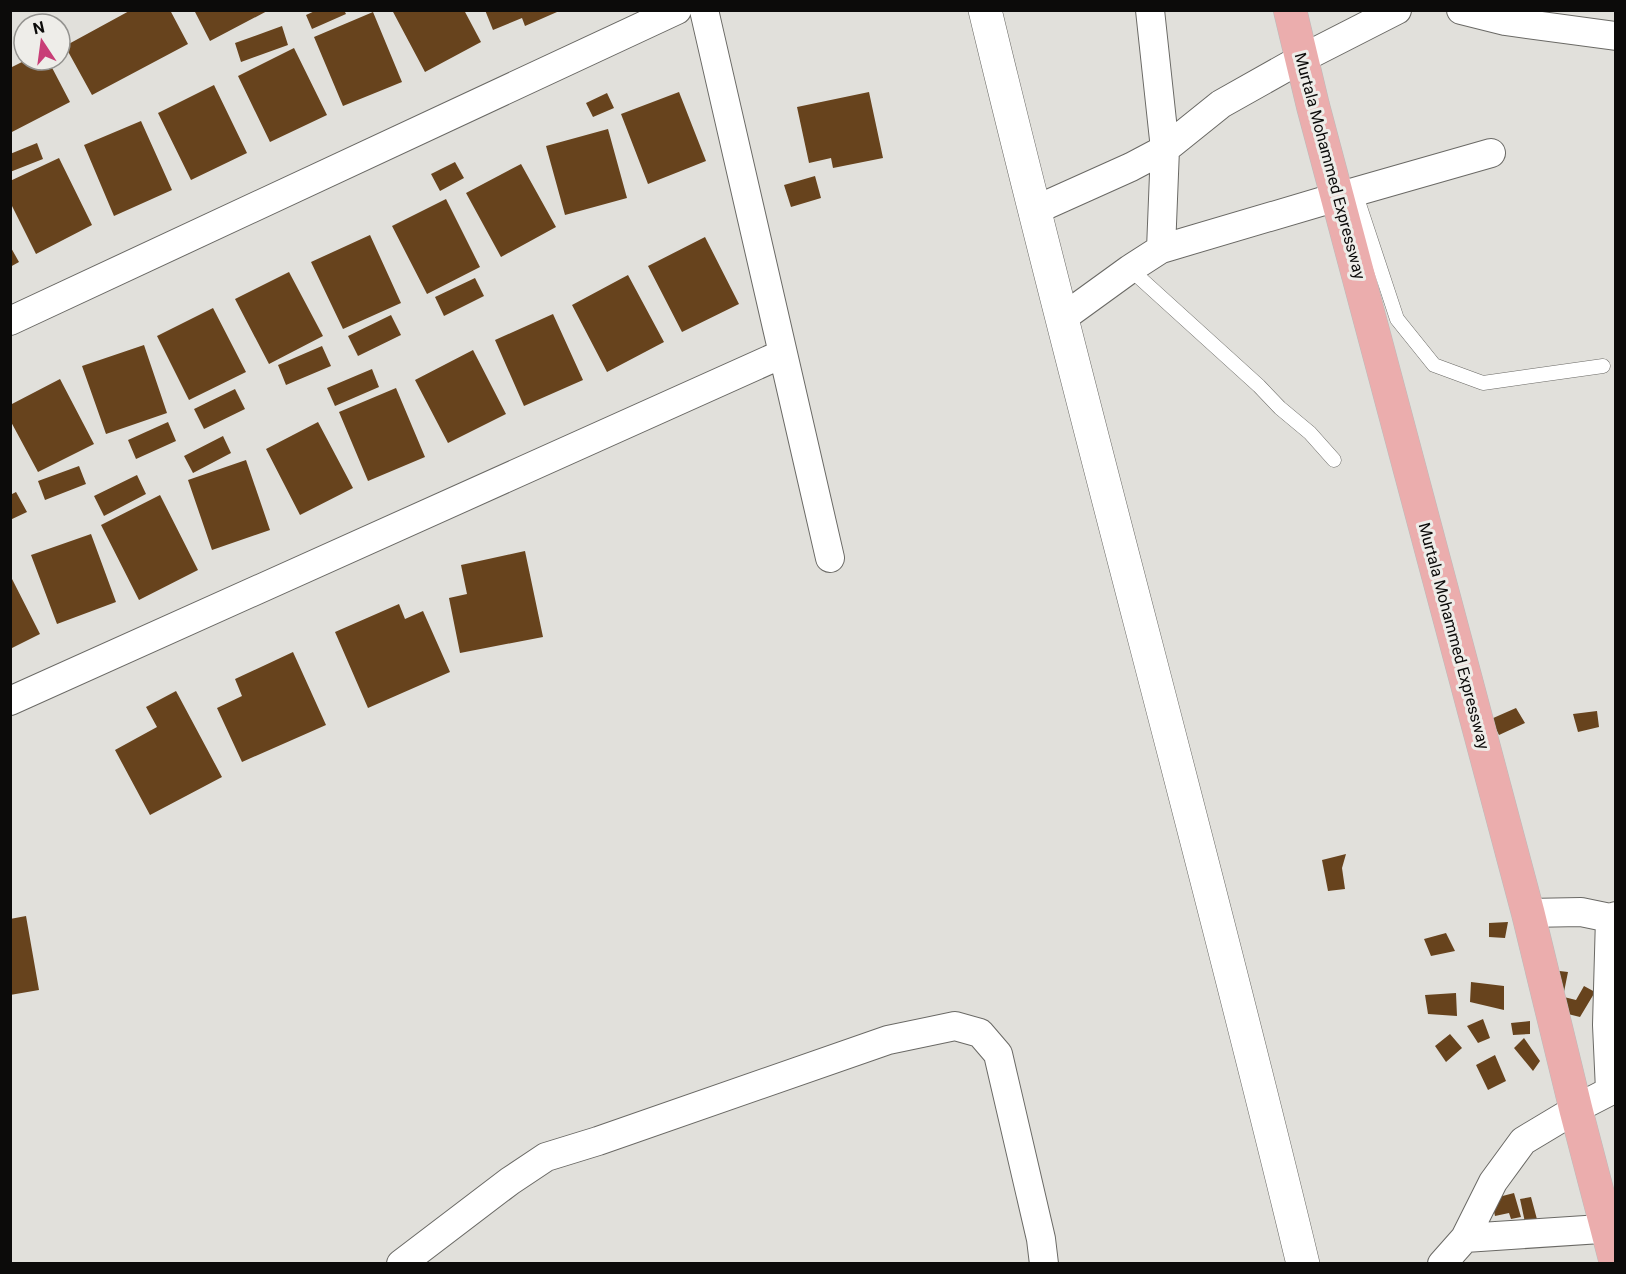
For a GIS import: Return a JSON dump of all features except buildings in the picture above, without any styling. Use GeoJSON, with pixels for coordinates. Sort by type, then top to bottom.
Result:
{"type":"FeatureCollection","features":[{"type":"Feature","properties":{"kind":"main road"},"geometry":{"type":"LineString","coordinates":[[985,10],[1033,211],[1303,1263]]}},
{"type":"Feature","properties":{"kind":"main road","name":"Murtala Mohammed Expressway"},"geometry":{"type":"LineString","coordinates":[[1290,10],[1302,59],[1346,194],[1576,1110],[1611,1228],[1616,1263]]}},
{"type":"Feature","properties":{"kind":"street"},"geometry":{"type":"LineString","coordinates":[[10,321],[677,10]]}},
{"type":"Feature","properties":{"kind":"street"},"geometry":{"type":"LineString","coordinates":[[704,10],[830,558]]}},
{"type":"Feature","properties":{"kind":"street"},"geometry":{"type":"LineString","coordinates":[[1150,10],[1165,149],[1161,249]]}},
{"type":"Feature","properties":{"kind":"street"},"geometry":{"type":"LineString","coordinates":[[1033,211],[1131,167],[1165,149],[1221,104],[1397,10]]}},
{"type":"Feature","properties":{"kind":"street"},"geometry":{"type":"LineString","coordinates":[[1461,10],[1616,36]]}},
{"type":"Feature","properties":{"kind":"street"},"geometry":{"type":"LineString","coordinates":[[1061,319],[1161,249],[1491,153]]}},
{"type":"Feature","properties":{"kind":"street"},"geometry":{"type":"LineString","coordinates":[[10,701],[782,354]]}},
{"type":"Feature","properties":{"kind":"street"},"geometry":{"type":"LineString","coordinates":[[1442,1263],[1465,1238],[1493,1182],[1523,1141],[1613,1089],[1607,1025],[1613,917],[1581,912],[1527,912]]}},
{"type":"Feature","properties":{"kind":"street"},"geometry":{"type":"LineString","coordinates":[[401,1263],[510,1181],[546,1157],[888,1040],[955,1026],[980,1033],[998,1054],[1041,1239],[1044,1263]]}},
{"type":"Feature","properties":{"kind":"street"},"geometry":{"type":"LineString","coordinates":[[1465,1238],[1611,1228]]}},
{"type":"Feature","properties":{"kind":"lane"},"geometry":{"type":"LineString","coordinates":[[1346,194],[1397,319],[1434,365],[1482,383],[1603,366]]}},
{"type":"Feature","properties":{"kind":"lane"},"geometry":{"type":"LineString","coordinates":[[1130,269],[1310,433],[1334,460]]}}]}
